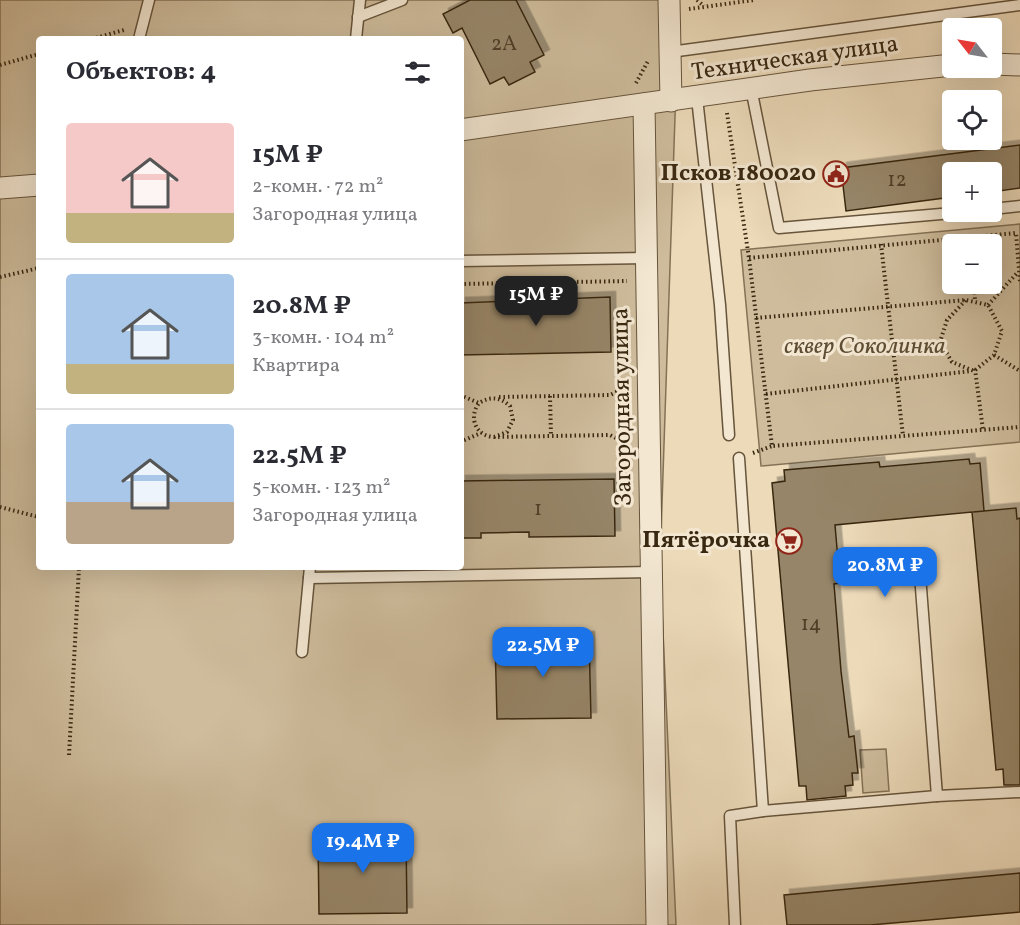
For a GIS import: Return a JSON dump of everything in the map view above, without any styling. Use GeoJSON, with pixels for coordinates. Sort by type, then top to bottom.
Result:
{"type":"FeatureCollection","features":[{"type":"Feature","properties":{"kind":"street"},"geometry":{"type":"LineString","coordinates":[[671,101],[661,52],[676,5]]}},
{"type":"Feature","properties":{"kind":"street"},"geometry":{"type":"LineString","coordinates":[[1002,64],[1020,64]]}},
{"type":"Feature","properties":{"kind":"street","name":"Техническая улица"},"geometry":{"type":"LineString","coordinates":[[464,129],[697,98],[751,88],[942,66]]}},
{"type":"Feature","properties":{"kind":"street","name":"Загородная улица"},"geometry":{"type":"LineString","coordinates":[[644,104],[657,925]]}},
{"type":"Feature","properties":{"kind":"street"},"geometry":{"type":"LineString","coordinates":[[0,188],[36,185]]}},
{"type":"Feature","properties":{"kind":"lane"},"geometry":{"type":"LineString","coordinates":[[140,36],[149,0]]}},
{"type":"Feature","properties":{"kind":"lane"},"geometry":{"type":"LineString","coordinates":[[356,36],[360,0]]}},
{"type":"Feature","properties":{"kind":"lane"},"geometry":{"type":"LineString","coordinates":[[358,17],[402,0]]}},
{"type":"Feature","properties":{"kind":"lane"},"geometry":{"type":"LineString","coordinates":[[661,52],[1020,5]]}},
{"type":"Feature","properties":{"kind":"lane"},"geometry":{"type":"LineString","coordinates":[[751,88],[779,228],[942,214]]}},
{"type":"Feature","properties":{"kind":"lane"},"geometry":{"type":"LineString","coordinates":[[697,98],[720,305],[729,435]]}},
{"type":"Feature","properties":{"kind":"lane"},"geometry":{"type":"LineString","coordinates":[[1002,208],[1020,206]]}},
{"type":"Feature","properties":{"kind":"lane"},"geometry":{"type":"LineString","coordinates":[[464,261],[646,258]]}},
{"type":"Feature","properties":{"kind":"lane"},"geometry":{"type":"LineString","coordinates":[[739,458],[763,812]]}},
{"type":"Feature","properties":{"kind":"lane"},"geometry":{"type":"LineString","coordinates":[[919,562],[937,796]]}},
{"type":"Feature","properties":{"kind":"lane"},"geometry":{"type":"LineString","coordinates":[[302,652],[309,573],[651,572]]}},
{"type":"Feature","properties":{"kind":"lane"},"geometry":{"type":"LineString","coordinates":[[735,925],[730,816],[937,796],[1020,792]]}},
{"type":"Feature","properties":{"kind":"path"},"geometry":{"type":"LineString","coordinates":[[697,0],[705,6]]}},
{"type":"Feature","properties":{"kind":"path"},"geometry":{"type":"LineString","coordinates":[[676,5],[705,6],[753,0]]}},
{"type":"Feature","properties":{"kind":"path"},"geometry":{"type":"LineString","coordinates":[[103,36],[142,25]]}},
{"type":"Feature","properties":{"kind":"path"},"geometry":{"type":"LineString","coordinates":[[628,90],[637,83],[661,52]]}},
{"type":"Feature","properties":{"kind":"path"},"geometry":{"type":"LineString","coordinates":[[0,65],[36,55]]}},
{"type":"Feature","properties":{"kind":"path"},"geometry":{"type":"LineString","coordinates":[[724,94],[749,258],[772,447],[1020,427]]}},
{"type":"Feature","properties":{"kind":"path"},"geometry":{"type":"LineString","coordinates":[[1001,234],[1016,233],[1020,282]]}},
{"type":"Feature","properties":{"kind":"path"},"geometry":{"type":"LineString","coordinates":[[749,258],[942,239]]}},
{"type":"Feature","properties":{"kind":"path"},"geometry":{"type":"LineString","coordinates":[[881,244],[886,306],[903,436]]}},
{"type":"Feature","properties":{"kind":"path"},"geometry":{"type":"LineString","coordinates":[[0,277],[36,269]]}},
{"type":"Feature","properties":{"kind":"path"},"geometry":{"type":"LineString","coordinates":[[988,305],[1019,271]]}},
{"type":"Feature","properties":{"kind":"path"},"geometry":{"type":"LineString","coordinates":[[464,284],[646,281]]}},
{"type":"Feature","properties":{"kind":"path"},"geometry":{"type":"LineString","coordinates":[[975,294],[975,302]]}},
{"type":"Feature","properties":{"kind":"path"},"geometry":{"type":"LineString","coordinates":[[756,318],[966,300],[988,305],[1002,331],[994,355],[974,370],[766,394]]}},
{"type":"Feature","properties":{"kind":"path"},"geometry":{"type":"LineString","coordinates":[[966,300],[947,320],[940,342],[952,362],[974,370]]}},
{"type":"Feature","properties":{"kind":"path"},"geometry":{"type":"LineString","coordinates":[[994,355],[1020,371]]}},
{"type":"Feature","properties":{"kind":"path"},"geometry":{"type":"LineString","coordinates":[[974,370],[983,430]]}},
{"type":"Feature","properties":{"kind":"path"},"geometry":{"type":"LineString","coordinates":[[481,434],[473,415],[479,403],[492,398],[610,395],[636,382]]}},
{"type":"Feature","properties":{"kind":"path"},"geometry":{"type":"LineString","coordinates":[[550,396],[551,436]]}},
{"type":"Feature","properties":{"kind":"path"},"geometry":{"type":"LineString","coordinates":[[464,397],[479,403]]}},
{"type":"Feature","properties":{"kind":"path"},"geometry":{"type":"LineString","coordinates":[[492,398],[505,402],[513,413],[511,426],[507,432],[495,438]]}},
{"type":"Feature","properties":{"kind":"path"},"geometry":{"type":"LineString","coordinates":[[464,440],[481,434],[495,438],[610,435],[637,449]]}},
{"type":"Feature","properties":{"kind":"path"},"geometry":{"type":"LineString","coordinates":[[0,507],[36,516]]}},
{"type":"Feature","properties":{"kind":"path"},"geometry":{"type":"LineString","coordinates":[[69,755],[79,570]]}},
{"type":"Feature","properties":{"kind":"green space"},"geometry":{"type":"Polygon","coordinates":[[[0,0],[676,0],[676,87],[660,564],[676,925],[0,925],[0,0]]]}},
{"type":"Feature","properties":{"kind":"green space","name":"сквер Соколинка"},"geometry":{"type":"Polygon","coordinates":[[[1020,224],[1020,442],[761,466],[741,250],[1020,224]]]}},
{"type":"Feature","properties":{"kind":"green space"},"geometry":{"type":"Polygon","coordinates":[[[886,749],[889,791],[863,793],[860,750],[886,749]]]}},
{"type":"Feature","properties":{"kind":"building"},"geometry":{"type":"Polygon","coordinates":[[[470,0],[516,0],[544,55],[530,62],[535,72],[509,85],[504,77],[490,84],[462,28],[453,33],[443,14],[470,0]]]}},
{"type":"Feature","properties":{"kind":"building"},"geometry":{"type":"Polygon","coordinates":[[[1020,145],[1020,188],[1002,191],[1002,162],[942,162],[942,198],[846,211],[841,168],[981,150],[1002,150],[1002,147],[1020,145]]]}},
{"type":"Feature","properties":{"kind":"building"},"geometry":{"type":"Polygon","coordinates":[[[610,297],[611,352],[464,355],[464,303],[610,297]]]}},
{"type":"Feature","properties":{"kind":"building"},"geometry":{"type":"Polygon","coordinates":[[[969,459],[970,464],[980,463],[984,511],[1016,508],[1017,519],[1020,518],[1020,785],[1004,785],[1003,769],[996,770],[972,512],[835,525],[840,583],[834,584],[841,671],[849,737],[854,736],[858,773],[852,773],[853,785],[845,786],[846,796],[807,800],[806,786],[799,786],[772,483],[785,481],[784,470],[879,462],[880,467],[969,459]]]}},
{"type":"Feature","properties":{"kind":"building"},"geometry":{"type":"Polygon","coordinates":[[[614,479],[615,536],[529,537],[529,532],[481,533],[481,538],[464,538],[464,481],[614,479]]]}},
{"type":"Feature","properties":{"kind":"building"},"geometry":{"type":"Polygon","coordinates":[[[589,637],[591,718],[497,719],[495,639],[589,637]]]}},
{"type":"Feature","properties":{"kind":"building"},"geometry":{"type":"Polygon","coordinates":[[[406,835],[407,913],[319,914],[318,836],[406,835]]]}},
{"type":"Feature","properties":{"kind":"building"},"geometry":{"type":"Polygon","coordinates":[[[1020,873],[1020,912],[870,925],[787,925],[784,895],[1020,873]]]}},
{"type":"Feature","properties":{"kind":"place","name":"Псков 180020"},"geometry":{"type":"Point","coordinates":[836,174]}},
{"type":"Feature","properties":{"kind":"place","name":"Пятёрочка"},"geometry":{"type":"Point","coordinates":[789,541]}}]}
